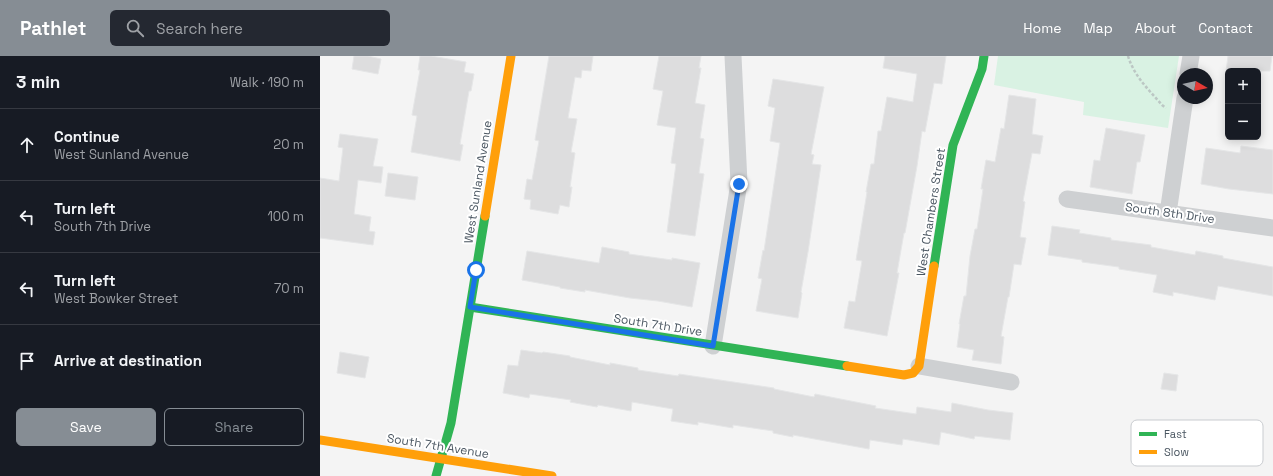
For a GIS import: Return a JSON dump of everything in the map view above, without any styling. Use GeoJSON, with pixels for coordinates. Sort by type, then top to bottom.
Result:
{"type":"FeatureCollection","features":[{"type":"Feature","properties":{"kind":"street","name":"West Sunland Avenue"},"geometry":{"type":"LineString","coordinates":[[436,476],[451,423],[511,56]]}},
{"type":"Feature","properties":{"kind":"street"},"geometry":{"type":"LineString","coordinates":[[713,346],[739,184],[733,56]]}},
{"type":"Feature","properties":{"kind":"street","name":"West Chambers Street"},"geometry":{"type":"LineString","coordinates":[[916,370],[953,145],[982,69],[984,56]]}},
{"type":"Feature","properties":{"kind":"street"},"geometry":{"type":"LineString","coordinates":[[1189,68],[1191,56]]}},
{"type":"Feature","properties":{"kind":"street"},"geometry":{"type":"LineString","coordinates":[[1168,212],[1184,104]]}},
{"type":"Feature","properties":{"kind":"street","name":"South 8th Drive"},"geometry":{"type":"LineString","coordinates":[[1067,199],[1168,212],[1273,228]]}},
{"type":"Feature","properties":{"kind":"street","name":"South 7th Drive"},"geometry":{"type":"LineString","coordinates":[[470,307],[904,375],[916,370]]}},
{"type":"Feature","properties":{"kind":"street"},"geometry":{"type":"LineString","coordinates":[[916,370],[1010,382]]}},
{"type":"Feature","properties":{"kind":"street","name":"South 7th Avenue"},"geometry":{"type":"LineString","coordinates":[[320,440],[552,476]]}},
{"type":"Feature","properties":{"kind":"path"},"geometry":{"type":"LineString","coordinates":[[1128,56],[1133,69],[1162,105],[1182,118]]}},
{"type":"Feature","properties":{"kind":"green space"},"geometry":{"type":"Polygon","coordinates":[[[998,56],[1179,56],[1168,128],[1083,115],[1084,102],[994,85],[998,56]]]}},
{"type":"Feature","properties":{"kind":"building"},"geometry":{"type":"Polygon","coordinates":[[[354,56],[368,56],[381,59],[378,74],[352,69],[354,56]]]}},
{"type":"Feature","properties":{"kind":"building"},"geometry":{"type":"Polygon","coordinates":[[[420,56],[431,56],[466,62],[464,72],[474,74],[471,91],[469,91],[460,144],[463,145],[460,161],[411,152],[417,116],[412,115],[420,70],[418,70],[420,56]]]}},
{"type":"Feature","properties":{"kind":"building"},"geometry":{"type":"Polygon","coordinates":[[[549,56],[593,56],[591,71],[582,70],[581,78],[575,77],[568,118],[577,119],[571,152],[575,153],[570,187],[572,187],[569,207],[560,205],[558,214],[530,209],[531,200],[524,199],[527,179],[532,180],[539,141],[535,140],[549,56]]]}},
{"type":"Feature","properties":{"kind":"building"},"geometry":{"type":"Polygon","coordinates":[[[659,56],[701,56],[699,68],[701,68],[695,103],[705,105],[700,138],[704,139],[699,173],[704,174],[695,236],[667,232],[676,164],[671,163],[676,128],[657,125],[663,91],[653,89],[659,56]]]}},
{"type":"Feature","properties":{"kind":"building"},"geometry":{"type":"Polygon","coordinates":[[[885,56],[946,56],[942,84],[934,83],[925,132],[922,131],[897,273],[899,273],[887,336],[844,328],[849,301],[855,302],[862,261],[856,260],[866,192],[871,164],[874,164],[878,131],[881,131],[887,97],[913,102],[917,74],[883,68],[885,56]]]}},
{"type":"Feature","properties":{"kind":"building"},"geometry":{"type":"Polygon","coordinates":[[[1228,56],[1272,56],[1270,71],[1261,71],[1261,68],[1226,68],[1228,56]]]}},
{"type":"Feature","properties":{"kind":"building"},"geometry":{"type":"Polygon","coordinates":[[[773,79],[824,87],[811,154],[814,155],[812,164],[821,165],[798,318],[756,311],[762,279],[758,278],[763,250],[764,251],[780,143],[770,141],[775,108],[768,106],[773,79]]]}},
{"type":"Feature","properties":{"kind":"building"},"geometry":{"type":"Polygon","coordinates":[[[1009,95],[1036,99],[1032,134],[1043,136],[1040,154],[1032,153],[1023,201],[1025,202],[1020,237],[1026,238],[1021,265],[1014,264],[1001,336],[1004,337],[1001,364],[972,360],[974,350],[957,347],[959,324],[964,296],[966,296],[970,256],[975,229],[977,229],[983,189],[981,189],[986,160],[995,162],[1001,128],[1004,129],[1009,95]]]}},
{"type":"Feature","properties":{"kind":"building"},"geometry":{"type":"Polygon","coordinates":[[[1106,128],[1145,135],[1140,162],[1137,162],[1132,194],[1090,187],[1094,160],[1100,161],[1106,128]]]}},
{"type":"Feature","properties":{"kind":"building"},"geometry":{"type":"Polygon","coordinates":[[[340,134],[378,139],[373,166],[383,167],[381,183],[358,180],[354,214],[371,217],[369,231],[375,232],[373,245],[320,238],[320,178],[339,181],[343,148],[338,147],[340,134]]]}},
{"type":"Feature","properties":{"kind":"building"},"geometry":{"type":"Polygon","coordinates":[[[1241,146],[1273,150],[1273,194],[1201,184],[1206,148],[1240,153],[1241,146]]]}},
{"type":"Feature","properties":{"kind":"building"},"geometry":{"type":"Polygon","coordinates":[[[388,173],[418,177],[415,200],[385,196],[388,173]]]}},
{"type":"Feature","properties":{"kind":"building"},"geometry":{"type":"Polygon","coordinates":[[[1052,226],[1080,230],[1079,233],[1111,238],[1111,240],[1151,245],[1151,247],[1195,255],[1196,251],[1223,256],[1223,258],[1273,267],[1273,296],[1218,286],[1215,300],[1173,292],[1173,296],[1153,292],[1157,275],[1119,269],[1119,267],[1082,262],[1082,260],[1048,255],[1052,226]]]}},
{"type":"Feature","properties":{"kind":"building"},"geometry":{"type":"Polygon","coordinates":[[[602,247],[629,252],[629,254],[672,260],[672,258],[700,263],[692,307],[585,290],[585,292],[522,280],[527,251],[599,263],[602,247]]]}},
{"type":"Feature","properties":{"kind":"building"},"geometry":{"type":"Polygon","coordinates":[[[521,350],[570,356],[610,365],[610,363],[638,368],[638,370],[678,376],[679,374],[774,388],[814,397],[815,394],[876,406],[875,408],[916,414],[917,407],[951,412],[952,403],[1013,413],[1010,440],[975,436],[974,439],[941,432],[939,445],[903,439],[902,445],[870,440],[869,449],[793,435],[793,437],[773,433],[773,431],[733,425],[733,428],[698,422],[698,425],[671,421],[673,409],[632,402],[631,411],[598,405],[597,407],[570,402],[571,400],[530,394],[529,398],[503,393],[508,365],[518,366],[521,350]]]}},
{"type":"Feature","properties":{"kind":"building"},"geometry":{"type":"Polygon","coordinates":[[[340,352],[369,357],[365,378],[337,373],[340,352]]]}},
{"type":"Feature","properties":{"kind":"building"},"geometry":{"type":"Polygon","coordinates":[[[1164,373],[1178,375],[1176,391],[1161,389],[1164,373]]]}},
{"type":"Feature","properties":{"kind":"traffic: fast"},"geometry":{"type":"LineString","coordinates":[[934,266],[953,145],[982,69],[984,56]]}},
{"type":"Feature","properties":{"kind":"traffic: fast"},"geometry":{"type":"LineString","coordinates":[[436,476],[451,423],[485,216]]}},
{"type":"Feature","properties":{"kind":"traffic: fast"},"geometry":{"type":"LineString","coordinates":[[470,307],[847,366]]}},
{"type":"Feature","properties":{"kind":"traffic: slow"},"geometry":{"type":"LineString","coordinates":[[485,216],[511,56]]}},
{"type":"Feature","properties":{"kind":"traffic: slow"},"geometry":{"type":"LineString","coordinates":[[847,366],[904,375],[913,373],[919,366],[934,266]]}},
{"type":"Feature","properties":{"kind":"traffic: slow"},"geometry":{"type":"LineString","coordinates":[[320,440],[552,476]]}},
{"type":"Feature","properties":{"kind":"route"},"geometry":{"type":"LineString","coordinates":[[476,270],[470,307],[713,346],[739,184]]}}]}
